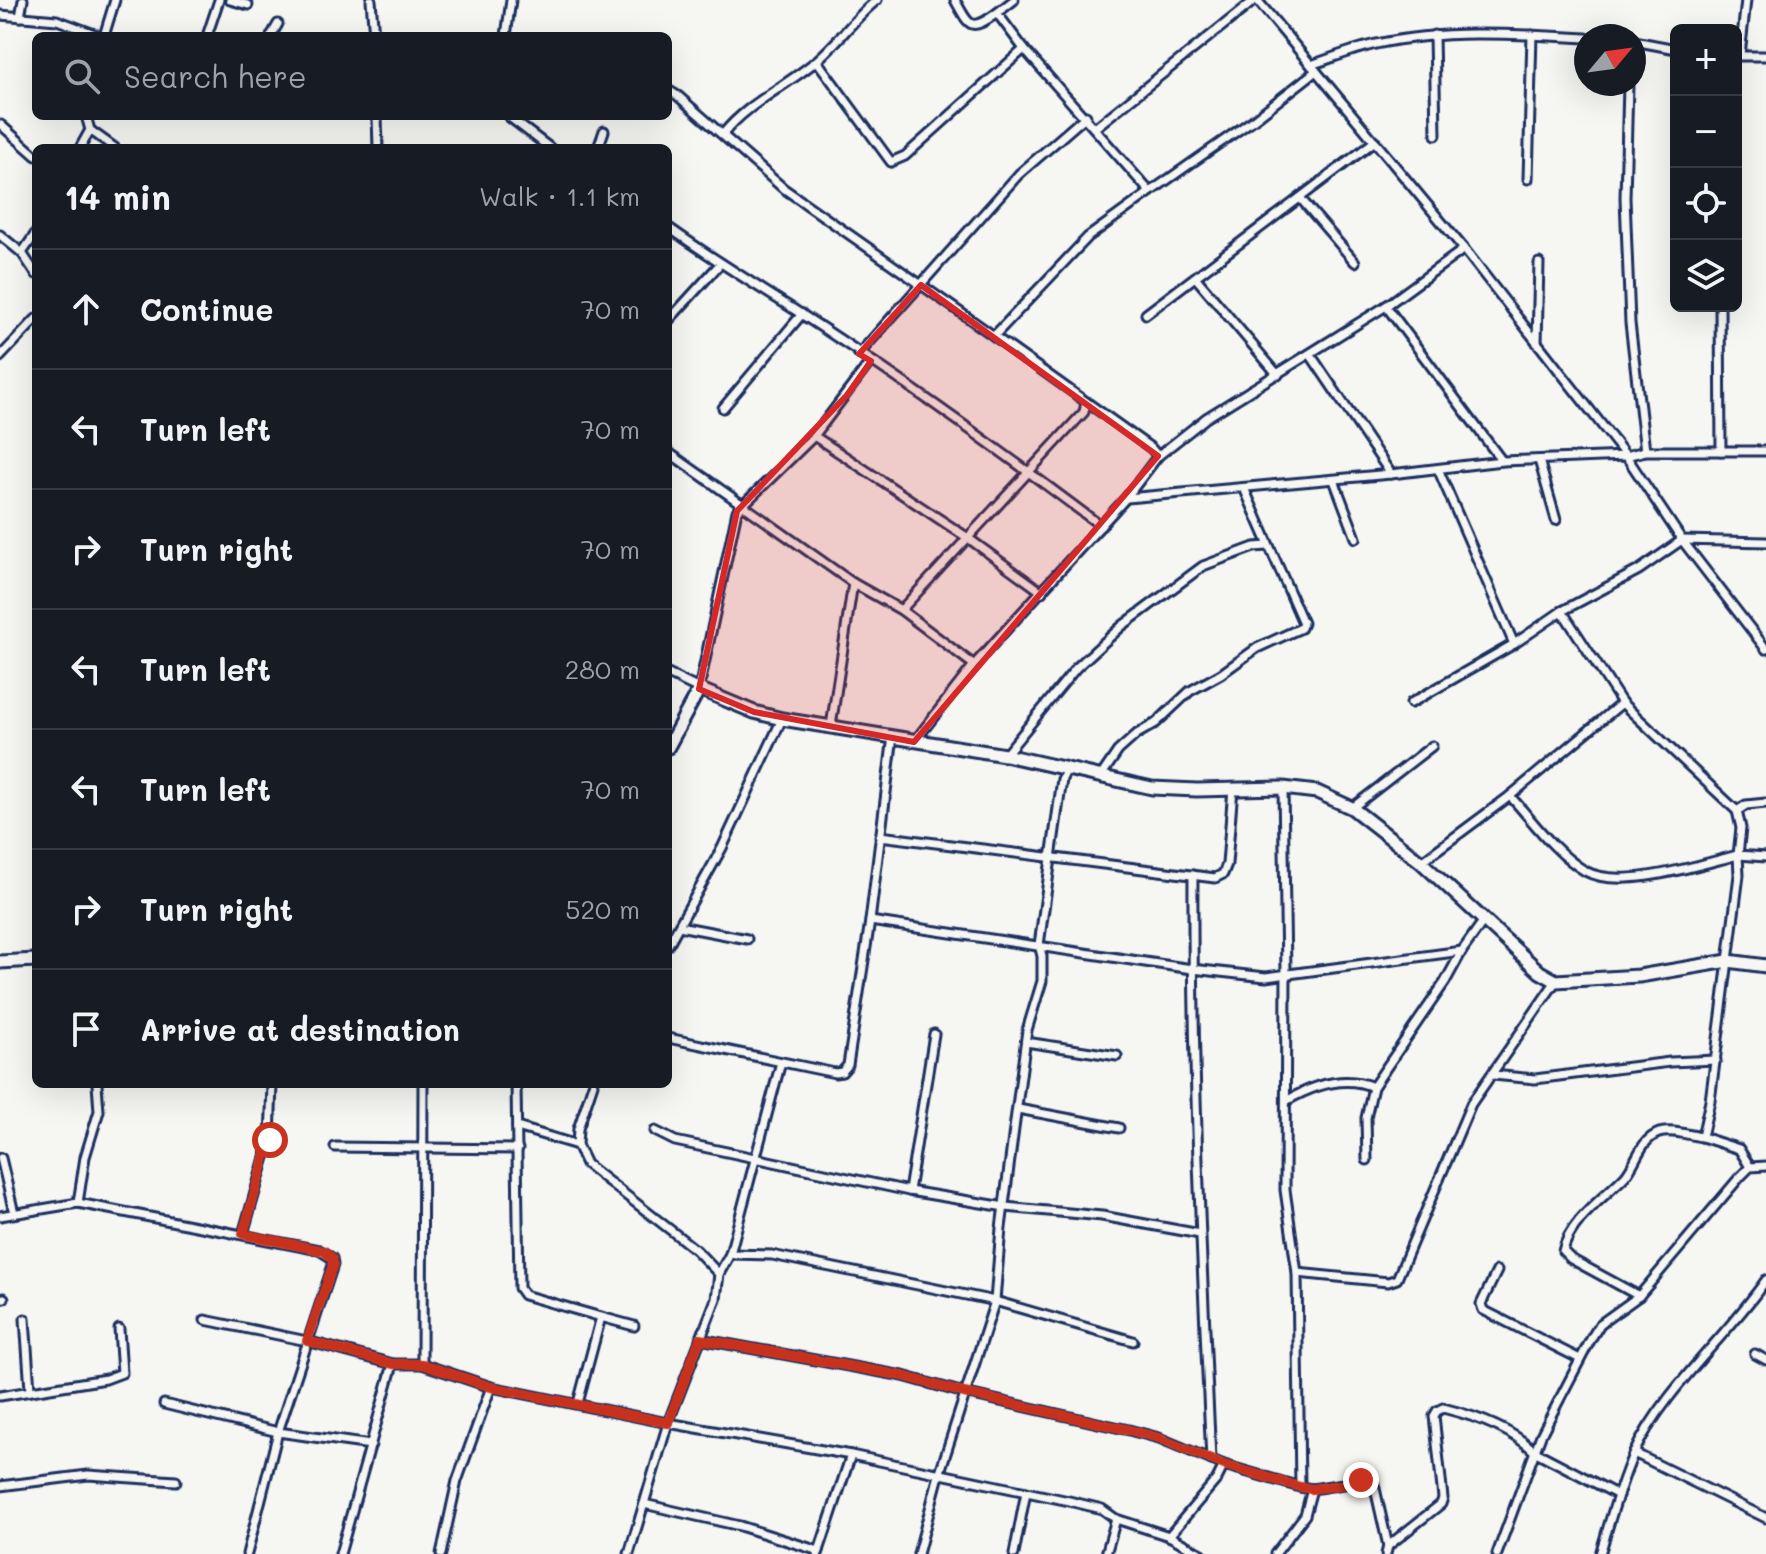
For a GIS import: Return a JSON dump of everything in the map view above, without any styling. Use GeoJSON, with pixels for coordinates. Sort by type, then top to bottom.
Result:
{"type":"FeatureCollection","features":[{"type":"Feature","properties":{"kind":"street"},"geometry":{"type":"LineString","coordinates":[[20,17],[23,0]]}},
{"type":"Feature","properties":{"kind":"street"},"geometry":{"type":"LineString","coordinates":[[103,32],[115,0]]}},
{"type":"Feature","properties":{"kind":"street"},"geometry":{"type":"LineString","coordinates":[[208,32],[219,0]]}},
{"type":"Feature","properties":{"kind":"street"},"geometry":{"type":"LineString","coordinates":[[230,0],[248,5]]}},
{"type":"Feature","properties":{"kind":"street"},"geometry":{"type":"LineString","coordinates":[[371,0],[374,32]]}},
{"type":"Feature","properties":{"kind":"street"},"geometry":{"type":"LineString","coordinates":[[507,32],[511,0]]}},
{"type":"Feature","properties":{"kind":"street"},"geometry":{"type":"LineString","coordinates":[[723,134],[736,117],[817,61],[856,17],[877,0]]}},
{"type":"Feature","properties":{"kind":"street"},"geometry":{"type":"LineString","coordinates":[[955,0],[967,23],[973,26],[980,25],[1014,0]]}},
{"type":"Feature","properties":{"kind":"street"},"geometry":{"type":"LineString","coordinates":[[1096,127],[1256,0],[1464,249],[1626,456],[1682,540],[1766,649]]}},
{"type":"Feature","properties":{"kind":"street"},"geometry":{"type":"LineString","coordinates":[[1742,28],[1746,0]]}},
{"type":"Feature","properties":{"kind":"street"},"geometry":{"type":"LineString","coordinates":[[997,13],[1024,49],[1096,127],[1150,192]]}},
{"type":"Feature","properties":{"kind":"street"},"geometry":{"type":"LineString","coordinates":[[0,15],[57,20],[91,32]]}},
{"type":"Feature","properties":{"kind":"street"},"geometry":{"type":"LineString","coordinates":[[273,32],[278,24]]}},
{"type":"Feature","properties":{"kind":"street"},"geometry":{"type":"LineString","coordinates":[[1434,35],[1436,135]]}},
{"type":"Feature","properties":{"kind":"street"},"geometry":{"type":"LineString","coordinates":[[994,336],[1088,237],[1253,120],[1314,68],[1374,45],[1434,35],[1574,37]]}},
{"type":"Feature","properties":{"kind":"street"},"geometry":{"type":"LineString","coordinates":[[1528,179],[1532,35]]}},
{"type":"Feature","properties":{"kind":"street"},"geometry":{"type":"LineString","coordinates":[[1646,43],[1670,48]]}},
{"type":"Feature","properties":{"kind":"street"},"geometry":{"type":"LineString","coordinates":[[817,61],[891,162],[905,156],[1024,49]]}},
{"type":"Feature","properties":{"kind":"street"},"geometry":{"type":"LineString","coordinates":[[1742,56],[1766,56]]}},
{"type":"Feature","properties":{"kind":"street"},"geometry":{"type":"LineString","coordinates":[[672,92],[783,188],[1151,448],[1158,456]]}},
{"type":"Feature","properties":{"kind":"street"},"geometry":{"type":"LineString","coordinates":[[1628,96],[1625,198],[1630,323],[1645,451]]}},
{"type":"Feature","properties":{"kind":"street"},"geometry":{"type":"LineString","coordinates":[[859,354],[1019,174],[1086,116]]}},
{"type":"Feature","properties":{"kind":"street"},"geometry":{"type":"LineString","coordinates":[[87,120],[90,130],[109,144]]}},
{"type":"Feature","properties":{"kind":"street"},"geometry":{"type":"LineString","coordinates":[[377,120],[378,144]]}},
{"type":"Feature","properties":{"kind":"street"},"geometry":{"type":"LineString","coordinates":[[513,120],[545,144]]}},
{"type":"Feature","properties":{"kind":"street"},"geometry":{"type":"LineString","coordinates":[[1,125],[32,152]]}},
{"type":"Feature","properties":{"kind":"street"},"geometry":{"type":"LineString","coordinates":[[82,144],[90,130]]}},
{"type":"Feature","properties":{"kind":"street"},"geometry":{"type":"LineString","coordinates":[[599,144],[604,131]]}},
{"type":"Feature","properties":{"kind":"street"},"geometry":{"type":"LineString","coordinates":[[1146,314],[1375,141]]}},
{"type":"Feature","properties":{"kind":"street"},"geometry":{"type":"LineString","coordinates":[[1301,199],[1355,262]]}},
{"type":"Feature","properties":{"kind":"street"},"geometry":{"type":"LineString","coordinates":[[672,230],[871,361],[1101,526]]}},
{"type":"Feature","properties":{"kind":"street"},"geometry":{"type":"LineString","coordinates":[[0,235],[22,253],[32,268]]}},
{"type":"Feature","properties":{"kind":"street"},"geometry":{"type":"LineString","coordinates":[[22,253],[32,239]]}},
{"type":"Feature","properties":{"kind":"street"},"geometry":{"type":"LineString","coordinates":[[914,742],[974,665],[1126,498],[1158,456],[1206,418],[1386,306],[1464,249]]}},
{"type":"Feature","properties":{"kind":"street"},"geometry":{"type":"LineString","coordinates":[[1537,343],[1539,263]]}},
{"type":"Feature","properties":{"kind":"street"},"geometry":{"type":"LineString","coordinates":[[672,317],[720,264]]}},
{"type":"Feature","properties":{"kind":"street"},"geometry":{"type":"LineString","coordinates":[[1196,278],[1278,375]]}},
{"type":"Feature","properties":{"kind":"street"},"geometry":{"type":"LineString","coordinates":[[1386,306],[1502,461]]}},
{"type":"Feature","properties":{"kind":"street"},"geometry":{"type":"LineString","coordinates":[[1720,312],[1721,451]]}},
{"type":"Feature","properties":{"kind":"street"},"geometry":{"type":"LineString","coordinates":[[723,408],[802,314]]}},
{"type":"Feature","properties":{"kind":"street"},"geometry":{"type":"LineString","coordinates":[[0,357],[32,323]]}},
{"type":"Feature","properties":{"kind":"street"},"geometry":{"type":"LineString","coordinates":[[1310,354],[1391,474]]}},
{"type":"Feature","properties":{"kind":"street"},"geometry":{"type":"LineString","coordinates":[[672,740],[699,689],[737,511],[814,436],[871,361]]}},
{"type":"Feature","properties":{"kind":"street"},"geometry":{"type":"LineString","coordinates":[[901,610],[1084,412],[1086,402]]}},
{"type":"Feature","properties":{"kind":"street"},"geometry":{"type":"LineString","coordinates":[[814,436],[968,538],[1042,592]]}},
{"type":"Feature","properties":{"kind":"street"},"geometry":{"type":"LineString","coordinates":[[1126,498],[1334,480],[1502,461],[1626,456],[1645,451],[1766,451]]}},
{"type":"Feature","properties":{"kind":"street"},"geometry":{"type":"LineString","coordinates":[[672,455],[853,583],[901,610],[974,665]]}},
{"type":"Feature","properties":{"kind":"street"},"geometry":{"type":"LineString","coordinates":[[1539,460],[1556,520]]}},
{"type":"Feature","properties":{"kind":"street"},"geometry":{"type":"LineString","coordinates":[[1438,469],[1514,644]]}},
{"type":"Feature","properties":{"kind":"street"},"geometry":{"type":"LineString","coordinates":[[1334,480],[1356,538]]}},
{"type":"Feature","properties":{"kind":"street"},"geometry":{"type":"LineString","coordinates":[[1101,776],[1118,751],[1137,734],[1156,723],[1190,691],[1221,674],[1257,648],[1301,628],[1302,617],[1244,488]]}},
{"type":"Feature","properties":{"kind":"street"},"geometry":{"type":"LineString","coordinates":[[1411,703],[1514,644],[1562,611],[1639,570],[1682,540],[1766,542]]}},
{"type":"Feature","properties":{"kind":"street"},"geometry":{"type":"LineString","coordinates":[[1005,755],[1076,668],[1122,626],[1203,566],[1254,547],[1268,546]]}},
{"type":"Feature","properties":{"kind":"street"},"geometry":{"type":"LineString","coordinates":[[831,726],[853,583]]}},
{"type":"Feature","properties":{"kind":"street"},"geometry":{"type":"LineString","coordinates":[[1562,611],[1622,703],[1737,811],[1741,828],[1739,875],[1716,1060],[1702,1137]]}},
{"type":"Feature","properties":{"kind":"street"},"geometry":{"type":"LineString","coordinates":[[672,676],[754,712],[782,719],[1005,755],[1152,788],[1283,788],[1317,792],[1352,808],[1421,862],[1540,972],[1556,981],[1639,976],[1728,961],[1766,966]]}},
{"type":"Feature","properties":{"kind":"street"},"geometry":{"type":"LineString","coordinates":[[1421,862],[1510,796],[1622,703]]}},
{"type":"Feature","properties":{"kind":"street"},"geometry":{"type":"LineString","coordinates":[[672,938],[722,848],[782,719]]}},
{"type":"Feature","properties":{"kind":"street"},"geometry":{"type":"LineString","coordinates":[[672,1039],[835,1073],[842,1072],[848,1065],[893,736]]}},
{"type":"Feature","properties":{"kind":"street"},"geometry":{"type":"LineString","coordinates":[[1352,808],[1432,746]]}},
{"type":"Feature","properties":{"kind":"street"},"geometry":{"type":"LineString","coordinates":[[918,1554],[939,1475],[995,1301],[1027,1030],[1042,981],[1039,945],[1049,856],[1062,779],[1067,769]]}},
{"type":"Feature","properties":{"kind":"street"},"geometry":{"type":"LineString","coordinates":[[880,836],[1215,878],[1223,874],[1227,864],[1233,788]]}},
{"type":"Feature","properties":{"kind":"street"},"geometry":{"type":"LineString","coordinates":[[1283,788],[1285,1190],[1297,1273],[1300,1487]]}},
{"type":"Feature","properties":{"kind":"street"},"geometry":{"type":"LineString","coordinates":[[1510,796],[1567,858],[1588,873],[1629,878],[1672,872],[1738,855],[1766,857]]}},
{"type":"Feature","properties":{"kind":"street"},"geometry":{"type":"LineString","coordinates":[[1737,811],[1746,805],[1766,803]]}},
{"type":"Feature","properties":{"kind":"street"},"geometry":{"type":"LineString","coordinates":[[1193,875],[1192,969],[1200,1234],[1211,1460]]}},
{"type":"Feature","properties":{"kind":"street"},"geometry":{"type":"LineString","coordinates":[[1367,1160],[1366,1118],[1373,1087],[1484,920]]}},
{"type":"Feature","properties":{"kind":"street"},"geometry":{"type":"LineString","coordinates":[[870,921],[1192,969],[1266,977],[1462,951]]}},
{"type":"Feature","properties":{"kind":"street"},"geometry":{"type":"LineString","coordinates":[[679,926],[747,939]]}},
{"type":"Feature","properties":{"kind":"street"},"geometry":{"type":"LineString","coordinates":[[0,960],[32,960]]}},
{"type":"Feature","properties":{"kind":"street"},"geometry":{"type":"LineString","coordinates":[[1297,1273],[1388,1282],[1397,1279],[1471,1104],[1556,981]]}},
{"type":"Feature","properties":{"kind":"street"},"geometry":{"type":"LineString","coordinates":[[909,1191],[934,1034]]}},
{"type":"Feature","properties":{"kind":"street"},"geometry":{"type":"LineString","coordinates":[[1026,1042],[1117,1056]]}},
{"type":"Feature","properties":{"kind":"street"},"geometry":{"type":"LineString","coordinates":[[1493,1075],[1535,1079],[1670,1062],[1716,1060]]}},
{"type":"Feature","properties":{"kind":"street"},"geometry":{"type":"LineString","coordinates":[[719,1274],[730,1254],[781,1062]]}},
{"type":"Feature","properties":{"kind":"street"},"geometry":{"type":"LineString","coordinates":[[1286,1101],[1301,1092],[1329,1083],[1350,1081],[1373,1087]]}},
{"type":"Feature","properties":{"kind":"street"},"geometry":{"type":"LineString","coordinates":[[78,1203],[85,1157],[99,1111],[97,1088]]}},
{"type":"Feature","properties":{"kind":"street"},"geometry":{"type":"LineString","coordinates":[[243,1234],[270,1140],[272,1088]]}},
{"type":"Feature","properties":{"kind":"street"},"geometry":{"type":"LineString","coordinates":[[422,1364],[423,1088]]}},
{"type":"Feature","properties":{"kind":"street"},"geometry":{"type":"LineString","coordinates":[[516,1088],[518,1272],[521,1293],[634,1326]]}},
{"type":"Feature","properties":{"kind":"street"},"geometry":{"type":"LineString","coordinates":[[592,1088],[578,1129],[577,1145],[586,1164],[696,1250],[721,1280],[668,1423],[629,1554]]}},
{"type":"Feature","properties":{"kind":"street"},"geometry":{"type":"LineString","coordinates":[[1018,1109],[1119,1128]]}},
{"type":"Feature","properties":{"kind":"street"},"geometry":{"type":"LineString","coordinates":[[517,1127],[577,1145]]}},
{"type":"Feature","properties":{"kind":"street"},"geometry":{"type":"LineString","coordinates":[[655,1131],[675,1141],[909,1191],[1005,1207],[1090,1214],[1200,1234]]}},
{"type":"Feature","properties":{"kind":"street"},"geometry":{"type":"LineString","coordinates":[[1639,1296],[1571,1259],[1563,1251],[1565,1241],[1597,1201],[1626,1174],[1646,1141],[1660,1133],[1673,1132],[1702,1137],[1739,1149],[1750,1167]]}},
{"type":"Feature","properties":{"kind":"street"},"geometry":{"type":"LineString","coordinates":[[335,1147],[518,1149]]}},
{"type":"Feature","properties":{"kind":"street"},"geometry":{"type":"LineString","coordinates":[[1,1158],[14,1213]]}},
{"type":"Feature","properties":{"kind":"street"},"geometry":{"type":"LineString","coordinates":[[1497,1554],[1534,1451],[1600,1324],[1639,1296],[1750,1167],[1766,1166]]}},
{"type":"Feature","properties":{"kind":"street"},"geometry":{"type":"LineString","coordinates":[[0,1216],[78,1203],[324,1251],[332,1258],[333,1265],[278,1432],[247,1554]]}},
{"type":"Feature","properties":{"kind":"street"},"geometry":{"type":"LineString","coordinates":[[730,1254],[772,1255],[995,1301],[1133,1341]]}},
{"type":"Feature","properties":{"kind":"street"},"geometry":{"type":"LineString","coordinates":[[1497,1271],[1481,1304],[1483,1310],[1580,1359]]}},
{"type":"Feature","properties":{"kind":"street"},"geometry":{"type":"LineString","coordinates":[[1600,1554],[1634,1453],[1669,1398],[1766,1280]]}},
{"type":"Feature","properties":{"kind":"street"},"geometry":{"type":"LineString","coordinates":[[578,1403],[601,1317]]}},
{"type":"Feature","properties":{"kind":"street"},"geometry":{"type":"LineString","coordinates":[[25,1319],[30,1390]]}},
{"type":"Feature","properties":{"kind":"street"},"geometry":{"type":"LineString","coordinates":[[205,1320],[307,1341],[393,1364],[422,1364],[491,1387],[668,1423],[851,1455],[1102,1509],[1116,1519],[1169,1536],[1202,1554]]}},
{"type":"Feature","properties":{"kind":"street"},"geometry":{"type":"LineString","coordinates":[[0,1396],[106,1379],[122,1373],[119,1329]]}},
{"type":"Feature","properties":{"kind":"street"},"geometry":{"type":"LineString","coordinates":[[700,1339],[903,1376],[1159,1438],[1224,1465],[1300,1487],[1312,1489],[1361,1480],[1374,1484],[1387,1550],[1441,1504],[1443,1498],[1434,1416],[1443,1408],[1494,1426],[1618,1495]]}},
{"type":"Feature","properties":{"kind":"street"},"geometry":{"type":"LineString","coordinates":[[1755,1354],[1766,1360]]}},
{"type":"Feature","properties":{"kind":"street"},"geometry":{"type":"LineString","coordinates":[[340,1554],[393,1364]]}},
{"type":"Feature","properties":{"kind":"street"},"geometry":{"type":"LineString","coordinates":[[441,1554],[457,1481],[491,1387]]}},
{"type":"Feature","properties":{"kind":"street"},"geometry":{"type":"LineString","coordinates":[[164,1404],[278,1432],[371,1445]]}},
{"type":"Feature","properties":{"kind":"street"},"geometry":{"type":"LineString","coordinates":[[1634,1453],[1766,1518]]}},
{"type":"Feature","properties":{"kind":"street"},"geometry":{"type":"LineString","coordinates":[[644,1504],[752,1530],[818,1552],[851,1455]]}},
{"type":"Feature","properties":{"kind":"street"},"geometry":{"type":"LineString","coordinates":[[1169,1536],[1217,1479],[1224,1465]]}},
{"type":"Feature","properties":{"kind":"street"},"geometry":{"type":"LineString","coordinates":[[0,1486],[88,1475],[176,1481]]}},
{"type":"Feature","properties":{"kind":"street"},"geometry":{"type":"LineString","coordinates":[[1275,1554],[1305,1515],[1312,1489]]}},
{"type":"Feature","properties":{"kind":"street"},"geometry":{"type":"LineString","coordinates":[[1014,1554],[1026,1492]]}},
{"type":"Feature","properties":{"kind":"street"},"geometry":{"type":"LineString","coordinates":[[1106,1554],[1116,1519]]}},
{"type":"Feature","properties":{"kind":"highlighted area"},"geometry":{"type":"Polygon","coordinates":[[[921,285],[1158,456],[914,742],[754,712],[699,689],[737,511],[847,395],[871,361],[859,354],[921,285]]]}},
{"type":"Feature","properties":{"kind":"route"},"geometry":{"type":"LineString","coordinates":[[270,1140],[243,1234],[324,1251],[332,1258],[333,1265],[307,1341],[393,1364],[422,1364],[491,1387],[668,1423],[700,1339],[903,1376],[1129,1430],[1159,1438],[1224,1465],[1300,1487],[1312,1489],[1361,1480]]}}]}
